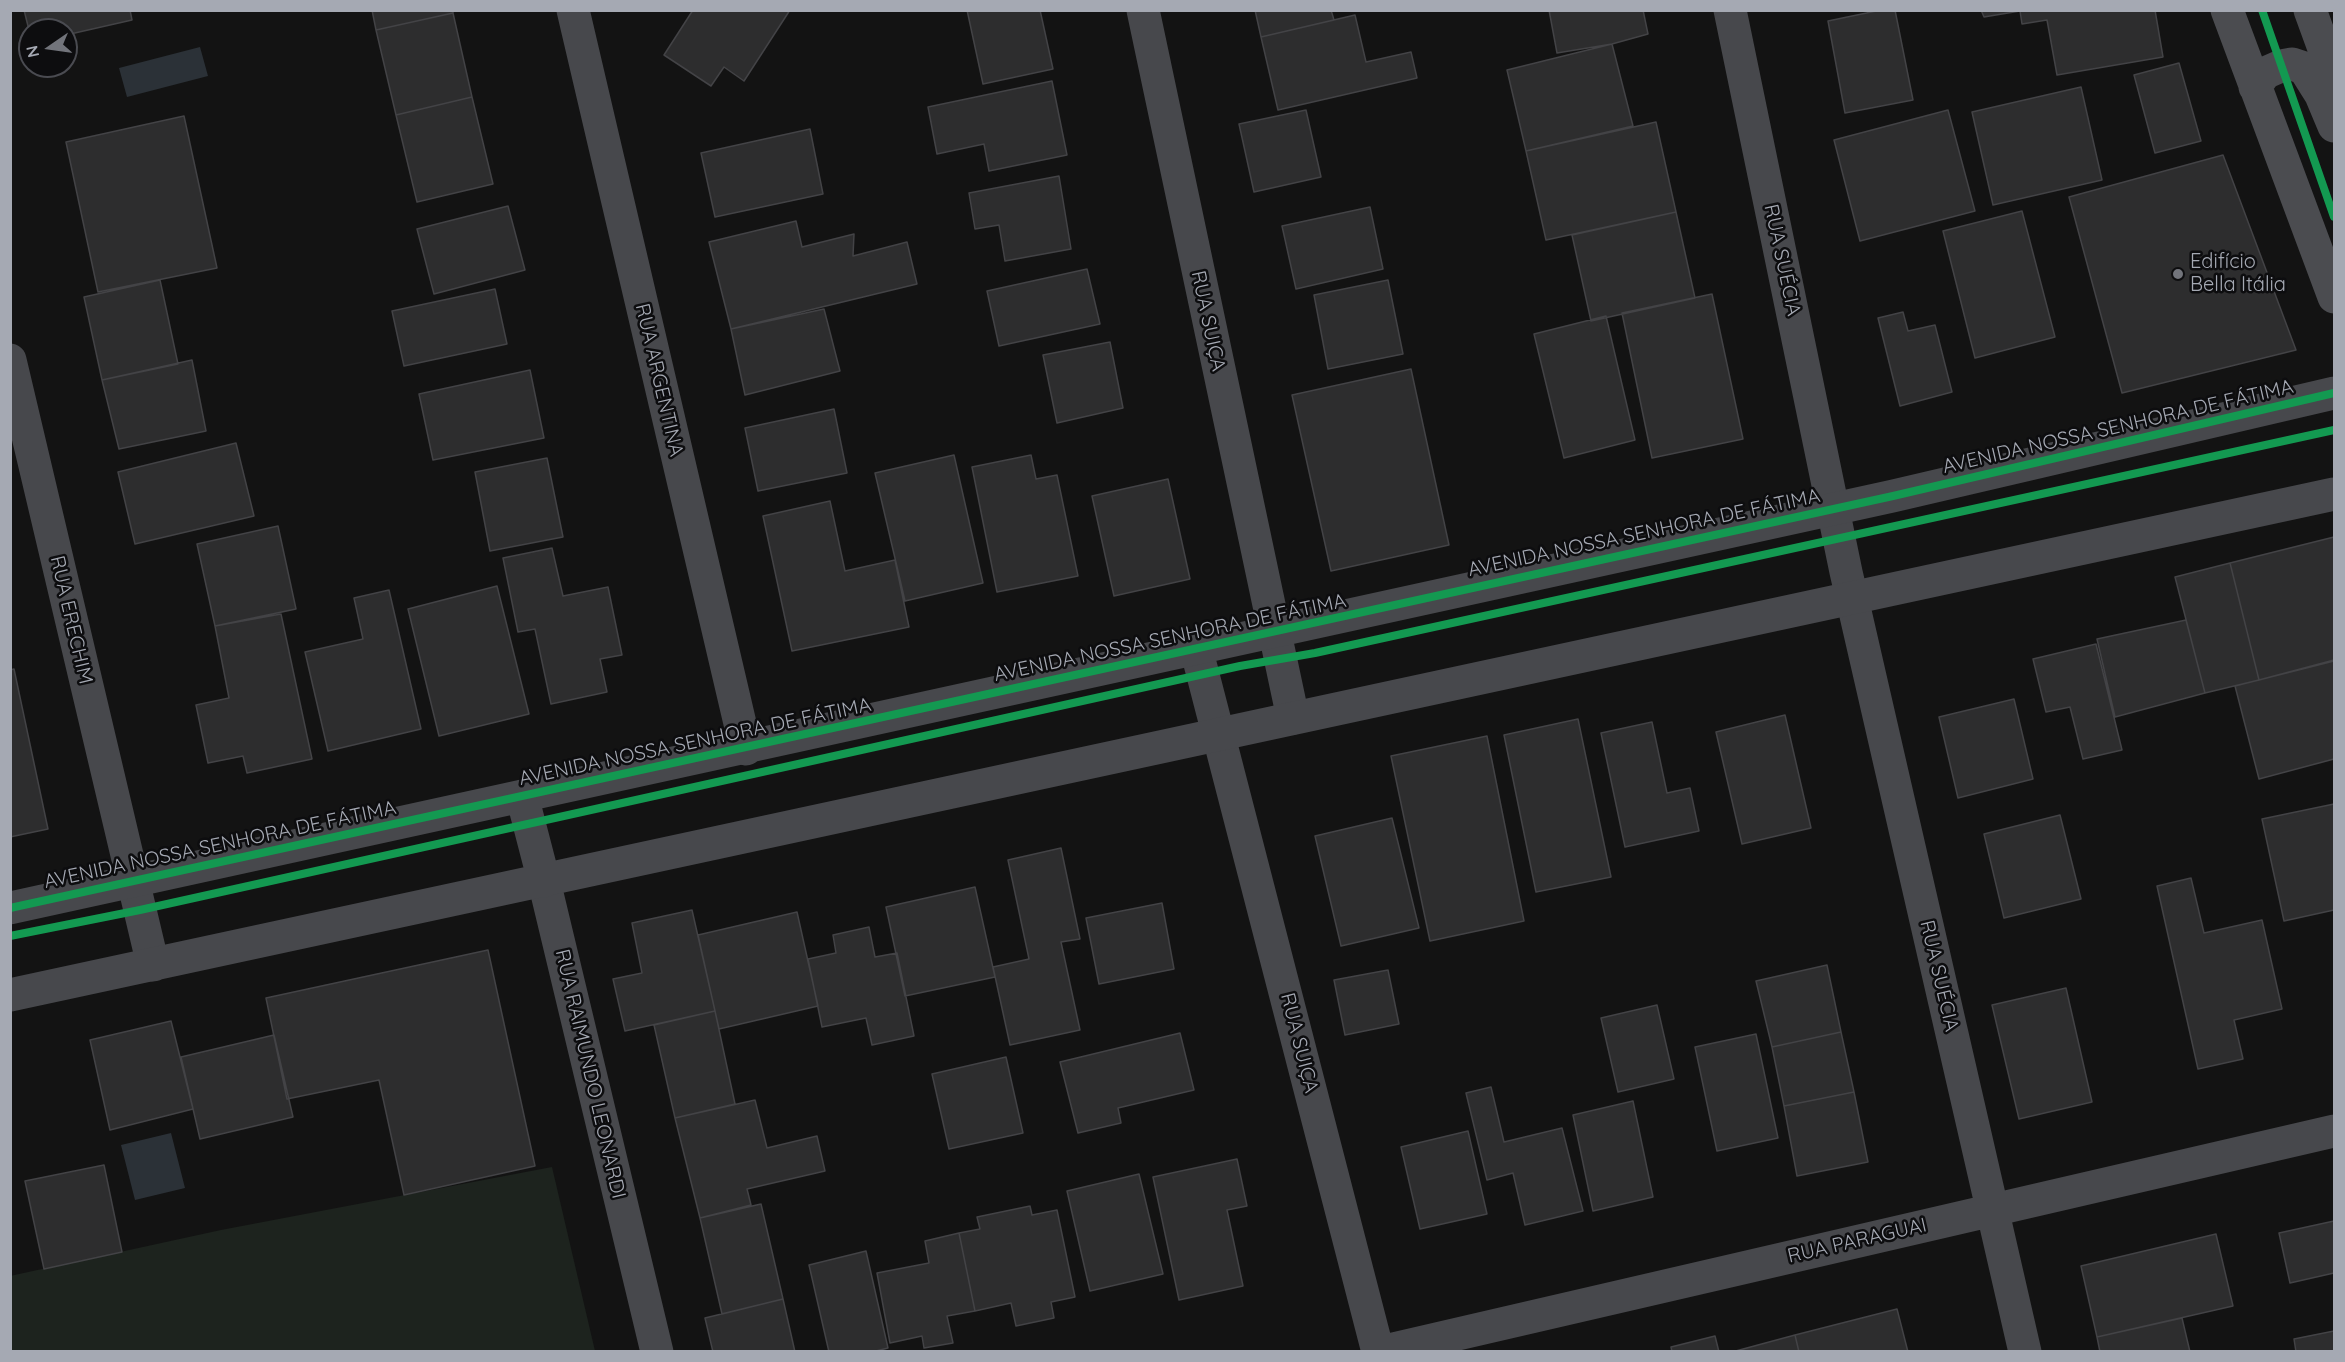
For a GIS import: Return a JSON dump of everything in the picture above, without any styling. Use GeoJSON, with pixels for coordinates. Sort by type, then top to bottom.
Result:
{"type":"FeatureCollection","features":[{"type":"Feature","properties":{"kind":"main road"},"geometry":{"type":"LineString","coordinates":[[2227,10],[2334,297]]}},
{"type":"Feature","properties":{"kind":"main road"},"geometry":{"type":"LineString","coordinates":[[2310,10],[2334,76]]}},
{"type":"Feature","properties":{"kind":"main road"},"geometry":{"type":"LineString","coordinates":[[2255,87],[2265,73],[2281,66],[2292,64],[2304,68],[2321,95],[2334,126]]}},
{"type":"Feature","properties":{"kind":"street","name":"RUA ARGENTINA"},"geometry":{"type":"LineString","coordinates":[[573,10],[746,748]]}},
{"type":"Feature","properties":{"kind":"street","name":"RUA SUIÇA"},"geometry":{"type":"LineString","coordinates":[[1143,10],[1293,718]]}},
{"type":"Feature","properties":{"kind":"street","name":"RUA SUÉCIA"},"geometry":{"type":"LineString","coordinates":[[1730,10],[1853,600],[2025,1352]]}},
{"type":"Feature","properties":{"kind":"street","name":"RUA ERECHIM"},"geometry":{"type":"LineString","coordinates":[[10,360],[153,965]]}},
{"type":"Feature","properties":{"kind":"street","name":"AVENIDA NOSSA SENHORA DE FÁTIMA"},"geometry":{"type":"LineString","coordinates":[[10,908],[1834,509],[2334,393]]}},
{"type":"Feature","properties":{"kind":"street"},"geometry":{"type":"LineString","coordinates":[[10,995],[1293,718],[1853,600],[2334,494]]}},
{"type":"Feature","properties":{"kind":"street","name":"RUA SUIÇA"},"geometry":{"type":"LineString","coordinates":[[1196,648],[1379,1352]]}},
{"type":"Feature","properties":{"kind":"street","name":"RUA RAIMUNDO LEONARDI"},"geometry":{"type":"LineString","coordinates":[[522,796],[657,1352]]}},
{"type":"Feature","properties":{"kind":"street","name":"RUA PARAGUAI"},"geometry":{"type":"LineString","coordinates":[[1379,1352],[2334,1131]]}},
{"type":"Feature","properties":{"kind":"shaded area"},"geometry":{"type":"Polygon","coordinates":[[[200,47],[208,76],[127,97],[119,68],[200,47]]]}},
{"type":"Feature","properties":{"kind":"shaded area"},"geometry":{"type":"Polygon","coordinates":[[[171,1133],[185,1188],[135,1200],[121,1145],[171,1133]]]}},
{"type":"Feature","properties":{"kind":"shaded area"},"geometry":{"type":"Polygon","coordinates":[[[552,1167],[595,1351],[11,1351],[10,1276],[221,1230],[552,1167]]]}},
{"type":"Feature","properties":{"kind":"building"},"geometry":{"type":"Polygon","coordinates":[[[24,10],[130,10],[132,20],[78,32],[78,18],[26,18],[24,10]]]}},
{"type":"Feature","properties":{"kind":"building"},"geometry":{"type":"Polygon","coordinates":[[[372,10],[453,10],[453,13],[376,30],[372,10]]]}},
{"type":"Feature","properties":{"kind":"building"},"geometry":{"type":"Polygon","coordinates":[[[693,10],[790,10],[744,81],[724,67],[711,86],[664,55],[693,10]]]}},
{"type":"Feature","properties":{"kind":"building"},"geometry":{"type":"Polygon","coordinates":[[[967,10],[1040,10],[1053,69],[983,84],[967,10]]]}},
{"type":"Feature","properties":{"kind":"building"},"geometry":{"type":"Polygon","coordinates":[[[1255,10],[1331,10],[1334,20],[1261,37],[1255,10]]]}},
{"type":"Feature","properties":{"kind":"building"},"geometry":{"type":"Polygon","coordinates":[[[1549,10],[1643,10],[1648,34],[1612,44],[1557,53],[1549,10]]]}},
{"type":"Feature","properties":{"kind":"building"},"geometry":{"type":"Polygon","coordinates":[[[1881,10],[1895,10],[1913,100],[1845,113],[1828,21],[1881,10]]]}},
{"type":"Feature","properties":{"kind":"building"},"geometry":{"type":"Polygon","coordinates":[[[1981,10],[2155,10],[2163,57],[2057,75],[2047,20],[2022,24],[2020,11],[1984,17],[1981,10]]]}},
{"type":"Feature","properties":{"kind":"building"},"geometry":{"type":"Polygon","coordinates":[[[453,13],[472,97],[396,115],[376,30],[453,13]]]}},
{"type":"Feature","properties":{"kind":"building"},"geometry":{"type":"Polygon","coordinates":[[[1355,15],[1366,62],[1411,52],[1417,78],[1278,110],[1261,37],[1355,15]]]}},
{"type":"Feature","properties":{"kind":"building"},"geometry":{"type":"Polygon","coordinates":[[[1612,44],[1633,126],[1526,151],[1507,70],[1612,44]]]}},
{"type":"Feature","properties":{"kind":"building"},"geometry":{"type":"Polygon","coordinates":[[[2179,63],[2201,141],[2155,153],[2134,75],[2179,63]]]}},
{"type":"Feature","properties":{"kind":"building"},"geometry":{"type":"Polygon","coordinates":[[[1052,81],[1067,155],[989,171],[984,144],[937,154],[928,107],[1052,81]]]}},
{"type":"Feature","properties":{"kind":"building"},"geometry":{"type":"Polygon","coordinates":[[[2081,87],[2102,180],[1993,205],[1972,112],[2081,87]]]}},
{"type":"Feature","properties":{"kind":"building"},"geometry":{"type":"Polygon","coordinates":[[[472,97],[493,184],[417,202],[396,115],[472,97]]]}},
{"type":"Feature","properties":{"kind":"building"},"geometry":{"type":"Polygon","coordinates":[[[1306,110],[1321,177],[1254,192],[1239,124],[1306,110]]]}},
{"type":"Feature","properties":{"kind":"building"},"geometry":{"type":"Polygon","coordinates":[[[1948,110],[1975,211],[1860,241],[1834,140],[1948,110]]]}},
{"type":"Feature","properties":{"kind":"building"},"geometry":{"type":"Polygon","coordinates":[[[184,116],[217,268],[98,292],[66,142],[184,116]]]}},
{"type":"Feature","properties":{"kind":"building"},"geometry":{"type":"Polygon","coordinates":[[[1656,122],[1676,212],[1546,240],[1526,151],[1656,122]]]}},
{"type":"Feature","properties":{"kind":"building"},"geometry":{"type":"Polygon","coordinates":[[[810,129],[823,194],[715,217],[701,153],[810,129]]]}},
{"type":"Feature","properties":{"kind":"building","name":"Edifício Bella Itália"},"geometry":{"type":"Polygon","coordinates":[[[2223,155],[2296,350],[2122,393],[2069,197],[2223,155]]]}},
{"type":"Feature","properties":{"kind":"building"},"geometry":{"type":"Polygon","coordinates":[[[1059,176],[1071,249],[1005,261],[999,225],[975,229],[969,193],[1059,176]]]}},
{"type":"Feature","properties":{"kind":"building"},"geometry":{"type":"Polygon","coordinates":[[[508,206],[525,270],[434,294],[417,229],[508,206]]]}},
{"type":"Feature","properties":{"kind":"building"},"geometry":{"type":"Polygon","coordinates":[[[1370,207],[1383,269],[1296,289],[1282,226],[1370,207]]]}},
{"type":"Feature","properties":{"kind":"building"},"geometry":{"type":"Polygon","coordinates":[[[2022,211],[2055,337],[1975,358],[1943,231],[2022,211]]]}},
{"type":"Feature","properties":{"kind":"building"},"geometry":{"type":"Polygon","coordinates":[[[1676,212],[1695,298],[1591,321],[1572,235],[1676,212]]]}},
{"type":"Feature","properties":{"kind":"building"},"geometry":{"type":"Polygon","coordinates":[[[796,221],[802,247],[854,234],[853,256],[907,242],[917,284],[731,329],[709,242],[796,221]]]}},
{"type":"Feature","properties":{"kind":"building"},"geometry":{"type":"Polygon","coordinates":[[[1087,269],[1100,324],[999,346],[987,291],[1087,269]]]}},
{"type":"Feature","properties":{"kind":"building"},"geometry":{"type":"Polygon","coordinates":[[[160,280],[178,364],[102,380],[84,297],[160,280]]]}},
{"type":"Feature","properties":{"kind":"building"},"geometry":{"type":"Polygon","coordinates":[[[1388,280],[1403,354],[1328,369],[1314,295],[1388,280]]]}},
{"type":"Feature","properties":{"kind":"building"},"geometry":{"type":"Polygon","coordinates":[[[495,289],[507,344],[404,366],[392,311],[495,289]]]}},
{"type":"Feature","properties":{"kind":"building"},"geometry":{"type":"Polygon","coordinates":[[[1712,294],[1743,439],[1652,458],[1622,313],[1712,294]]]}},
{"type":"Feature","properties":{"kind":"building"},"geometry":{"type":"Polygon","coordinates":[[[824,309],[840,371],[745,395],[731,329],[824,309]]]}},
{"type":"Feature","properties":{"kind":"building"},"geometry":{"type":"Polygon","coordinates":[[[1903,312],[1908,331],[1935,325],[1952,392],[1900,406],[1878,318],[1903,312]]]}},
{"type":"Feature","properties":{"kind":"building"},"geometry":{"type":"Polygon","coordinates":[[[1606,316],[1635,440],[1564,458],[1534,334],[1606,316]]]}},
{"type":"Feature","properties":{"kind":"building"},"geometry":{"type":"Polygon","coordinates":[[[1110,342],[1123,408],[1057,423],[1043,355],[1110,342]]]}},
{"type":"Feature","properties":{"kind":"building"},"geometry":{"type":"Polygon","coordinates":[[[192,360],[206,431],[119,449],[102,380],[192,360]]]}},
{"type":"Feature","properties":{"kind":"building"},"geometry":{"type":"Polygon","coordinates":[[[1411,369],[1449,545],[1331,571],[1292,395],[1411,369]]]}},
{"type":"Feature","properties":{"kind":"building"},"geometry":{"type":"Polygon","coordinates":[[[530,370],[544,438],[433,460],[419,394],[530,370]]]}},
{"type":"Feature","properties":{"kind":"building"},"geometry":{"type":"Polygon","coordinates":[[[834,409],[847,473],[758,491],[745,428],[834,409]]]}},
{"type":"Feature","properties":{"kind":"building"},"geometry":{"type":"Polygon","coordinates":[[[236,443],[254,516],[135,544],[118,472],[236,443]]]}},
{"type":"Feature","properties":{"kind":"building"},"geometry":{"type":"Polygon","coordinates":[[[954,455],[983,583],[905,601],[875,473],[954,455]]]}},
{"type":"Feature","properties":{"kind":"building"},"geometry":{"type":"Polygon","coordinates":[[[1031,455],[1036,479],[1057,475],[1078,576],[997,592],[972,467],[1031,455]]]}},
{"type":"Feature","properties":{"kind":"building"},"geometry":{"type":"Polygon","coordinates":[[[547,458],[563,537],[490,551],[475,472],[547,458]]]}},
{"type":"Feature","properties":{"kind":"building"},"geometry":{"type":"Polygon","coordinates":[[[1168,479],[1190,579],[1114,596],[1092,496],[1168,479]]]}},
{"type":"Feature","properties":{"kind":"building"},"geometry":{"type":"Polygon","coordinates":[[[830,501],[845,571],[895,560],[909,627],[792,651],[763,516],[830,501]]]}},
{"type":"Feature","properties":{"kind":"building"},"geometry":{"type":"Polygon","coordinates":[[[278,526],[296,609],[215,626],[197,544],[278,526]]]}},
{"type":"Feature","properties":{"kind":"building"},"geometry":{"type":"Polygon","coordinates":[[[2334,537],[2334,660],[2259,680],[2230,563],[2334,537]]]}},
{"type":"Feature","properties":{"kind":"building"},"geometry":{"type":"Polygon","coordinates":[[[552,548],[563,596],[608,587],[622,655],[600,659],[607,692],[551,704],[535,629],[518,632],[503,558],[552,548]]]}},
{"type":"Feature","properties":{"kind":"building"},"geometry":{"type":"Polygon","coordinates":[[[2230,563],[2259,680],[2205,693],[2175,577],[2230,563]]]}},
{"type":"Feature","properties":{"kind":"building"},"geometry":{"type":"Polygon","coordinates":[[[497,586],[529,714],[439,736],[408,609],[497,586]]]}},
{"type":"Feature","properties":{"kind":"building"},"geometry":{"type":"Polygon","coordinates":[[[389,590],[421,729],[328,751],[305,652],[363,639],[354,598],[389,590]]]}},
{"type":"Feature","properties":{"kind":"building"},"geometry":{"type":"Polygon","coordinates":[[[281,614],[312,759],[247,773],[243,756],[208,763],[196,705],[229,698],[215,626],[281,614]]]}},
{"type":"Feature","properties":{"kind":"building"},"geometry":{"type":"Polygon","coordinates":[[[2186,620],[2205,693],[2115,717],[2097,639],[2186,620]]]}},
{"type":"Feature","properties":{"kind":"building"},"geometry":{"type":"Polygon","coordinates":[[[2096,644],[2122,750],[2083,759],[2070,707],[2046,712],[2033,659],[2096,644]]]}},
{"type":"Feature","properties":{"kind":"building"},"geometry":{"type":"Polygon","coordinates":[[[2334,661],[2334,759],[2259,779],[2235,686],[2334,661]]]}},
{"type":"Feature","properties":{"kind":"building"},"geometry":{"type":"Polygon","coordinates":[[[14,669],[48,829],[10,837],[10,670],[14,669]]]}},
{"type":"Feature","properties":{"kind":"building"},"geometry":{"type":"Polygon","coordinates":[[[2014,699],[2033,779],[1958,798],[1939,717],[2014,699]]]}},
{"type":"Feature","properties":{"kind":"building"},"geometry":{"type":"Polygon","coordinates":[[[1785,715],[1811,828],[1742,844],[1716,732],[1785,715]]]}},
{"type":"Feature","properties":{"kind":"building"},"geometry":{"type":"Polygon","coordinates":[[[1578,719],[1611,877],[1536,892],[1504,735],[1578,719]]]}},
{"type":"Feature","properties":{"kind":"building"},"geometry":{"type":"Polygon","coordinates":[[[1652,722],[1667,793],[1690,788],[1699,831],[1625,847],[1601,733],[1652,722]]]}},
{"type":"Feature","properties":{"kind":"building"},"geometry":{"type":"Polygon","coordinates":[[[1487,736],[1524,921],[1430,941],[1391,756],[1487,736]]]}},
{"type":"Feature","properties":{"kind":"building"},"geometry":{"type":"Polygon","coordinates":[[[2334,804],[2334,910],[2284,921],[2262,819],[2334,804]]]}},
{"type":"Feature","properties":{"kind":"building"},"geometry":{"type":"Polygon","coordinates":[[[2060,815],[2081,899],[2004,918],[1984,834],[2060,815]]]}},
{"type":"Feature","properties":{"kind":"building"},"geometry":{"type":"Polygon","coordinates":[[[1392,818],[1419,928],[1341,946],[1315,836],[1392,818]]]}},
{"type":"Feature","properties":{"kind":"building"},"geometry":{"type":"Polygon","coordinates":[[[1061,848],[1080,939],[1061,942],[1080,1030],[1010,1045],[993,967],[1029,959],[1008,860],[1061,848]]]}},
{"type":"Feature","properties":{"kind":"building"},"geometry":{"type":"Polygon","coordinates":[[[2191,878],[2204,933],[2262,920],[2282,1009],[2234,1020],[2243,1059],[2198,1069],[2157,886],[2191,878]]]}},
{"type":"Feature","properties":{"kind":"building"},"geometry":{"type":"Polygon","coordinates":[[[975,887],[995,977],[905,996],[886,907],[975,887]]]}},
{"type":"Feature","properties":{"kind":"building"},"geometry":{"type":"Polygon","coordinates":[[[1162,903],[1174,969],[1099,984],[1086,918],[1162,903]]]}},
{"type":"Feature","properties":{"kind":"building"},"geometry":{"type":"Polygon","coordinates":[[[692,910],[715,1011],[625,1031],[613,979],[642,973],[632,923],[692,910]]]}},
{"type":"Feature","properties":{"kind":"building"},"geometry":{"type":"Polygon","coordinates":[[[797,912],[818,1006],[719,1029],[698,935],[797,912]]]}},
{"type":"Feature","properties":{"kind":"building"},"geometry":{"type":"Polygon","coordinates":[[[869,927],[875,957],[897,953],[914,1036],[872,1045],[866,1018],[822,1027],[808,959],[836,953],[833,935],[869,927]]]}},
{"type":"Feature","properties":{"kind":"building"},"geometry":{"type":"Polygon","coordinates":[[[488,950],[535,1166],[404,1195],[379,1080],[287,1099],[266,998],[488,950]]]}},
{"type":"Feature","properties":{"kind":"building"},"geometry":{"type":"Polygon","coordinates":[[[1827,965],[1841,1032],[1772,1047],[1756,981],[1827,965]]]}},
{"type":"Feature","properties":{"kind":"building"},"geometry":{"type":"Polygon","coordinates":[[[1388,970],[1399,1024],[1345,1035],[1334,980],[1388,970]]]}},
{"type":"Feature","properties":{"kind":"building"},"geometry":{"type":"Polygon","coordinates":[[[2066,988],[2092,1102],[2019,1119],[1992,1005],[2066,988]]]}},
{"type":"Feature","properties":{"kind":"building"},"geometry":{"type":"Polygon","coordinates":[[[1657,1005],[1674,1079],[1618,1092],[1601,1018],[1657,1005]]]}},
{"type":"Feature","properties":{"kind":"building"},"geometry":{"type":"Polygon","coordinates":[[[715,1011],[735,1104],[675,1118],[654,1025],[715,1011]]]}},
{"type":"Feature","properties":{"kind":"building"},"geometry":{"type":"Polygon","coordinates":[[[171,1021],[193,1109],[110,1130],[90,1040],[171,1021]]]}},
{"type":"Feature","properties":{"kind":"building"},"geometry":{"type":"Polygon","coordinates":[[[1841,1032],[1854,1092],[1784,1106],[1772,1047],[1841,1032]]]}},
{"type":"Feature","properties":{"kind":"building"},"geometry":{"type":"Polygon","coordinates":[[[1180,1033],[1194,1090],[1118,1108],[1121,1123],[1078,1133],[1060,1062],[1180,1033]]]}},
{"type":"Feature","properties":{"kind":"building"},"geometry":{"type":"Polygon","coordinates":[[[1756,1034],[1778,1138],[1717,1151],[1695,1047],[1756,1034]]]}},
{"type":"Feature","properties":{"kind":"building"},"geometry":{"type":"Polygon","coordinates":[[[274,1035],[293,1117],[200,1139],[181,1057],[274,1035]]]}},
{"type":"Feature","properties":{"kind":"building"},"geometry":{"type":"Polygon","coordinates":[[[1006,1057],[1023,1133],[949,1149],[932,1074],[1006,1057]]]}},
{"type":"Feature","properties":{"kind":"building"},"geometry":{"type":"Polygon","coordinates":[[[1491,1087],[1504,1142],[1562,1128],[1583,1211],[1525,1225],[1513,1173],[1487,1180],[1466,1093],[1491,1087]]]}},
{"type":"Feature","properties":{"kind":"building"},"geometry":{"type":"Polygon","coordinates":[[[1854,1092],[1868,1162],[1797,1176],[1784,1106],[1854,1092]]]}},
{"type":"Feature","properties":{"kind":"building"},"geometry":{"type":"Polygon","coordinates":[[[755,1100],[767,1148],[817,1136],[825,1171],[747,1189],[751,1205],[700,1218],[675,1118],[755,1100]]]}},
{"type":"Feature","properties":{"kind":"building"},"geometry":{"type":"Polygon","coordinates":[[[1633,1101],[1653,1197],[1593,1211],[1573,1115],[1633,1101]]]}},
{"type":"Feature","properties":{"kind":"building"},"geometry":{"type":"Polygon","coordinates":[[[1468,1131],[1487,1214],[1420,1229],[1401,1147],[1468,1131]]]}},
{"type":"Feature","properties":{"kind":"building"},"geometry":{"type":"Polygon","coordinates":[[[1237,1159],[1247,1206],[1227,1210],[1243,1286],[1179,1300],[1153,1177],[1237,1159]]]}},
{"type":"Feature","properties":{"kind":"building"},"geometry":{"type":"Polygon","coordinates":[[[104,1165],[122,1252],[44,1269],[25,1181],[104,1165]]]}},
{"type":"Feature","properties":{"kind":"building"},"geometry":{"type":"Polygon","coordinates":[[[1139,1174],[1163,1274],[1090,1291],[1067,1191],[1139,1174]]]}},
{"type":"Feature","properties":{"kind":"building"},"geometry":{"type":"Polygon","coordinates":[[[761,1204],[783,1299],[722,1314],[700,1218],[761,1204]]]}},
{"type":"Feature","properties":{"kind":"building"},"geometry":{"type":"Polygon","coordinates":[[[1030,1206],[1032,1215],[1057,1210],[1075,1297],[1051,1302],[1054,1318],[1016,1326],[1011,1303],[975,1311],[959,1233],[980,1229],[977,1217],[1030,1206]]]}},
{"type":"Feature","properties":{"kind":"building"},"geometry":{"type":"Polygon","coordinates":[[[2334,1221],[2334,1273],[2290,1283],[2279,1233],[2334,1221]]]}},
{"type":"Feature","properties":{"kind":"building"},"geometry":{"type":"Polygon","coordinates":[[[959,1233],[975,1311],[947,1316],[953,1343],[924,1348],[922,1336],[890,1343],[877,1273],[929,1263],[925,1241],[959,1233]]]}},
{"type":"Feature","properties":{"kind":"building"},"geometry":{"type":"Polygon","coordinates":[[[2216,1234],[2233,1306],[2097,1337],[2081,1266],[2216,1234]]]}},
{"type":"Feature","properties":{"kind":"building"},"geometry":{"type":"Polygon","coordinates":[[[866,1251],[888,1348],[872,1352],[829,1352],[809,1265],[866,1251]]]}},
{"type":"Feature","properties":{"kind":"building"},"geometry":{"type":"Polygon","coordinates":[[[783,1299],[795,1352],[713,1352],[705,1318],[783,1299]]]}},
{"type":"Feature","properties":{"kind":"building"},"geometry":{"type":"Polygon","coordinates":[[[1897,1309],[1908,1352],[1799,1352],[1795,1335],[1897,1309]]]}},
{"type":"Feature","properties":{"kind":"building"},"geometry":{"type":"Polygon","coordinates":[[[2182,1318],[2190,1352],[2100,1352],[2097,1337],[2182,1318]]]}},
{"type":"Feature","properties":{"kind":"building"},"geometry":{"type":"Polygon","coordinates":[[[2334,1331],[2334,1352],[2296,1352],[2294,1339],[2334,1331]]]}},
{"type":"Feature","properties":{"kind":"building"},"geometry":{"type":"Polygon","coordinates":[[[1795,1335],[1799,1352],[1732,1352],[1795,1335]]]}},
{"type":"Feature","properties":{"kind":"building"},"geometry":{"type":"Polygon","coordinates":[[[1715,1336],[1719,1352],[1672,1352],[1671,1347],[1715,1336]]]}},
{"type":"Feature","properties":{"kind":"cycle path"},"geometry":{"type":"LineString","coordinates":[[2262,10],[2334,217]]}},
{"type":"Feature","properties":{"kind":"cycle path"},"geometry":{"type":"LineString","coordinates":[[10,908],[1893,496],[2334,393]]}},
{"type":"Feature","properties":{"kind":"cycle path"},"geometry":{"type":"LineString","coordinates":[[10,936],[140,910],[1240,666],[1315,653],[2334,430]]}},
{"type":"Feature","properties":{"kind":"place","name":"Edifício Bella Itália"},"geometry":{"type":"Point","coordinates":[2178,274]}}]}
